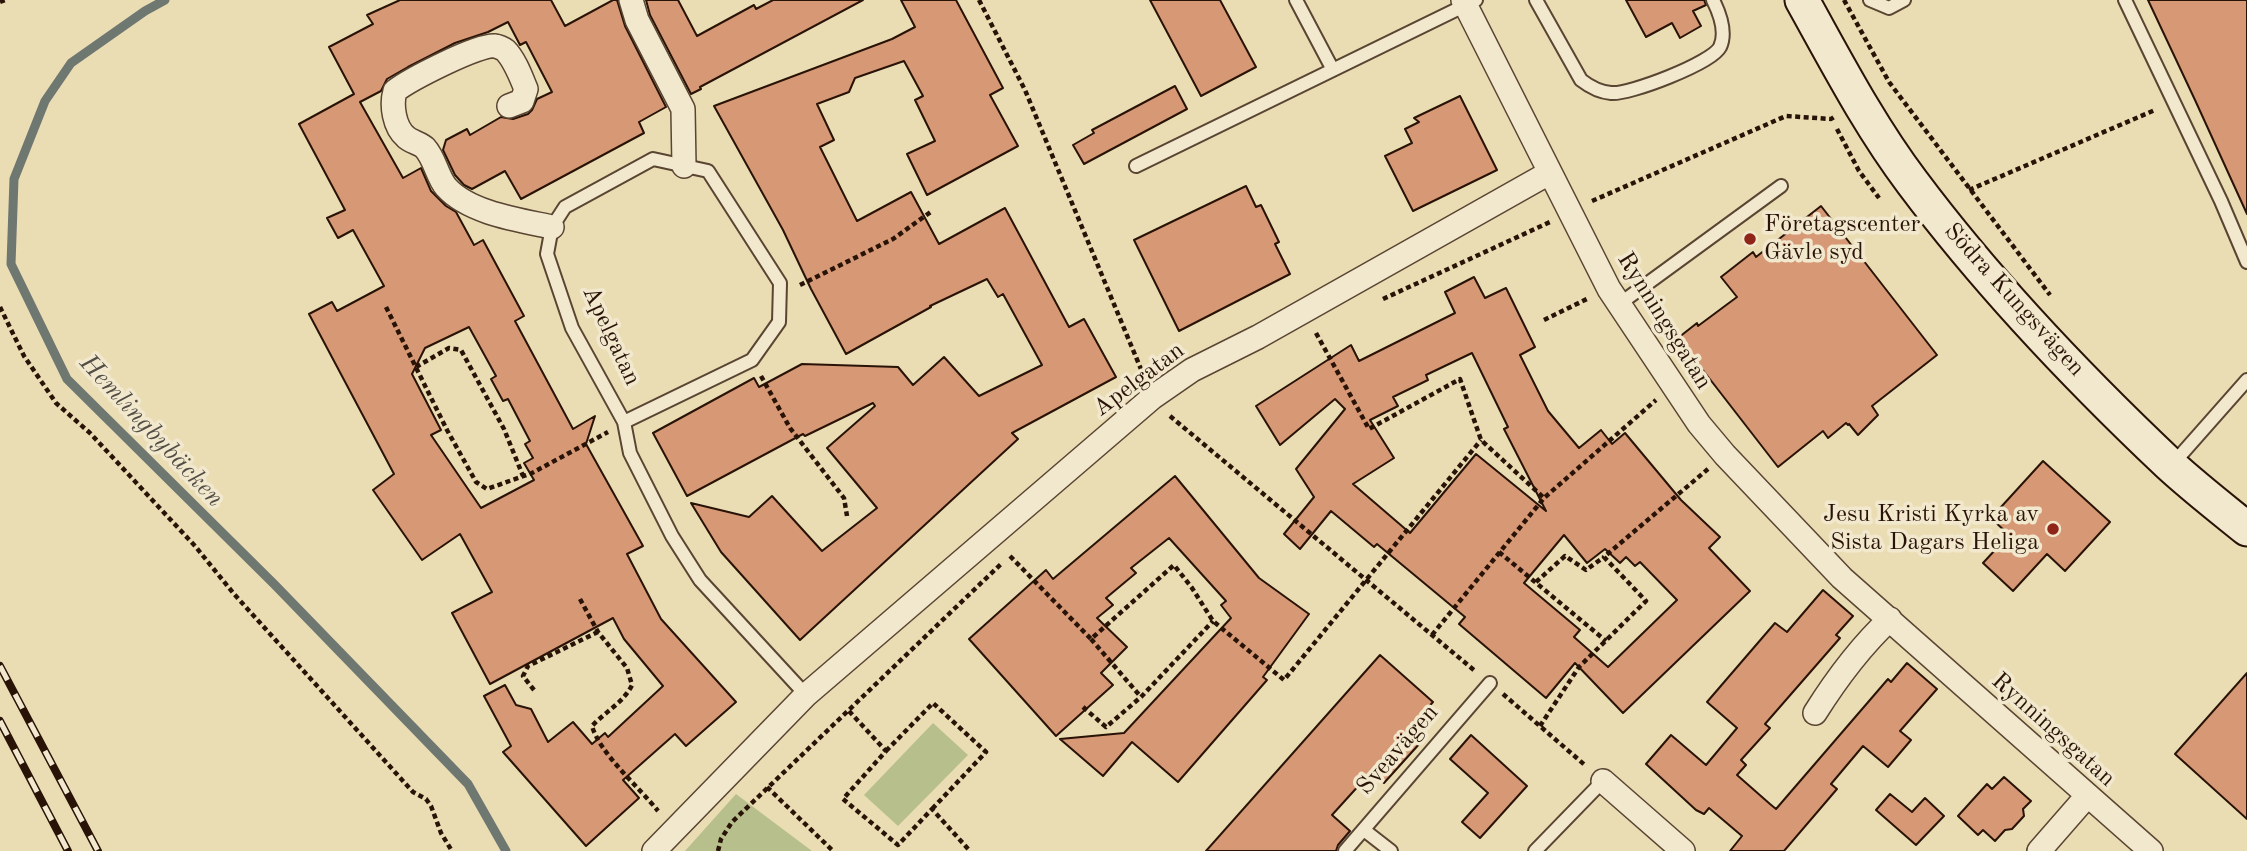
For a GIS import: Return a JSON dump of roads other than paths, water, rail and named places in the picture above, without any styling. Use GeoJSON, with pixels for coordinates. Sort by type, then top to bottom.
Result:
{"type":"FeatureCollection","features":[{"type":"Feature","properties":{"kind":"main road","name":"Södra Kungsvägen"},"geometry":{"type":"LineString","coordinates":[[1802,0],[1859,101],[1910,180],[1974,259],[2080,376],[2171,466],[2247,529]]}},
{"type":"Feature","properties":{"kind":"street"},"geometry":{"type":"LineString","coordinates":[[631,0],[637,20],[683,108],[684,166]]}},
{"type":"Feature","properties":{"kind":"street","name":"Rynningsgatan"},"geometry":{"type":"LineString","coordinates":[[1468,2],[1549,173],[1614,297],[1699,424],[1842,578],[2151,851]]}},
{"type":"Feature","properties":{"kind":"street"},"geometry":{"type":"LineString","coordinates":[[509,106],[522,101],[526,89],[520,73],[504,49],[493,45],[461,55],[415,77],[395,91],[392,101],[398,126],[405,137],[425,148],[445,186],[459,199],[498,215],[552,227]]}},
{"type":"Feature","properties":{"kind":"street","name":"Apelgatan"},"geometry":{"type":"LineString","coordinates":[[654,851],[806,695],[1153,397],[1192,370],[1258,337],[1549,173]]}},
{"type":"Feature","properties":{"kind":"street"},"geometry":{"type":"LineString","coordinates":[[1815,713],[1847,664],[1890,619]]}},
{"type":"Feature","properties":{"kind":"street"},"geometry":{"type":"LineString","coordinates":[[1603,781],[1683,851]]}},
{"type":"Feature","properties":{"kind":"street"},"geometry":{"type":"LineString","coordinates":[[2039,851],[2087,796]]}},
{"type":"Feature","properties":{"kind":"lane"},"geometry":{"type":"LineString","coordinates":[[1296,0],[1333,70]]}},
{"type":"Feature","properties":{"kind":"lane"},"geometry":{"type":"LineString","coordinates":[[1536,0],[1581,80],[1592,89],[1611,94],[1634,91],[1712,58],[1721,46],[1723,30],[1713,0]]}},
{"type":"Feature","properties":{"kind":"lane"},"geometry":{"type":"LineString","coordinates":[[1870,0],[1889,8],[1904,0]]}},
{"type":"Feature","properties":{"kind":"lane"},"geometry":{"type":"LineString","coordinates":[[2125,0],[2221,201],[2247,262]]}},
{"type":"Feature","properties":{"kind":"lane"},"geometry":{"type":"LineString","coordinates":[[1136,166],[1468,2]]}},
{"type":"Feature","properties":{"kind":"lane"},"geometry":{"type":"LineString","coordinates":[[552,227],[565,208],[653,159],[684,166]]}},
{"type":"Feature","properties":{"kind":"lane","name":"Apelgatan"},"geometry":{"type":"LineString","coordinates":[[624,422],[752,360],[779,322],[780,284],[708,171],[684,166]]}},
{"type":"Feature","properties":{"kind":"lane"},"geometry":{"type":"LineString","coordinates":[[1614,297],[1781,186]]}},
{"type":"Feature","properties":{"kind":"lane","name":"Apelgatan"},"geometry":{"type":"LineString","coordinates":[[552,227],[547,254],[572,328],[624,422],[630,453],[672,536],[700,580],[806,695]]}},
{"type":"Feature","properties":{"kind":"lane"},"geometry":{"type":"LineString","coordinates":[[2171,466],[2247,380]]}},
{"type":"Feature","properties":{"kind":"lane","name":"Sveavägen"},"geometry":{"type":"LineString","coordinates":[[1345,851],[1490,683]]}},
{"type":"Feature","properties":{"kind":"lane"},"geometry":{"type":"LineString","coordinates":[[1535,851],[1603,781]]}},
{"type":"Feature","properties":{"kind":"lane"},"geometry":{"type":"LineString","coordinates":[[1364,830],[1391,851]]}},
{"type":"Feature","properties":{"kind":"waterway","name":"Hemlingbybäcken"},"geometry":{"type":"LineString","coordinates":[[165,0],[71,63],[45,101],[14,179],[11,264],[67,379],[274,584],[468,784],[506,851]]}},
{"type":"Feature","properties":{"kind":"railway"},"geometry":{"type":"LineString","coordinates":[[0,666],[98,851]]}},
{"type":"Feature","properties":{"kind":"railway"},"geometry":{"type":"LineString","coordinates":[[0,721],[68,851]]}},
{"type":"Feature","properties":{"kind":"place","name":"Företagscenter Gävle syd"},"geometry":{"type":"Point","coordinates":[1750,239]}},
{"type":"Feature","properties":{"kind":"place","name":"Jesu Kristi Kyrka av Sista Dagars Heliga"},"geometry":{"type":"Point","coordinates":[2053,529]}}]}
